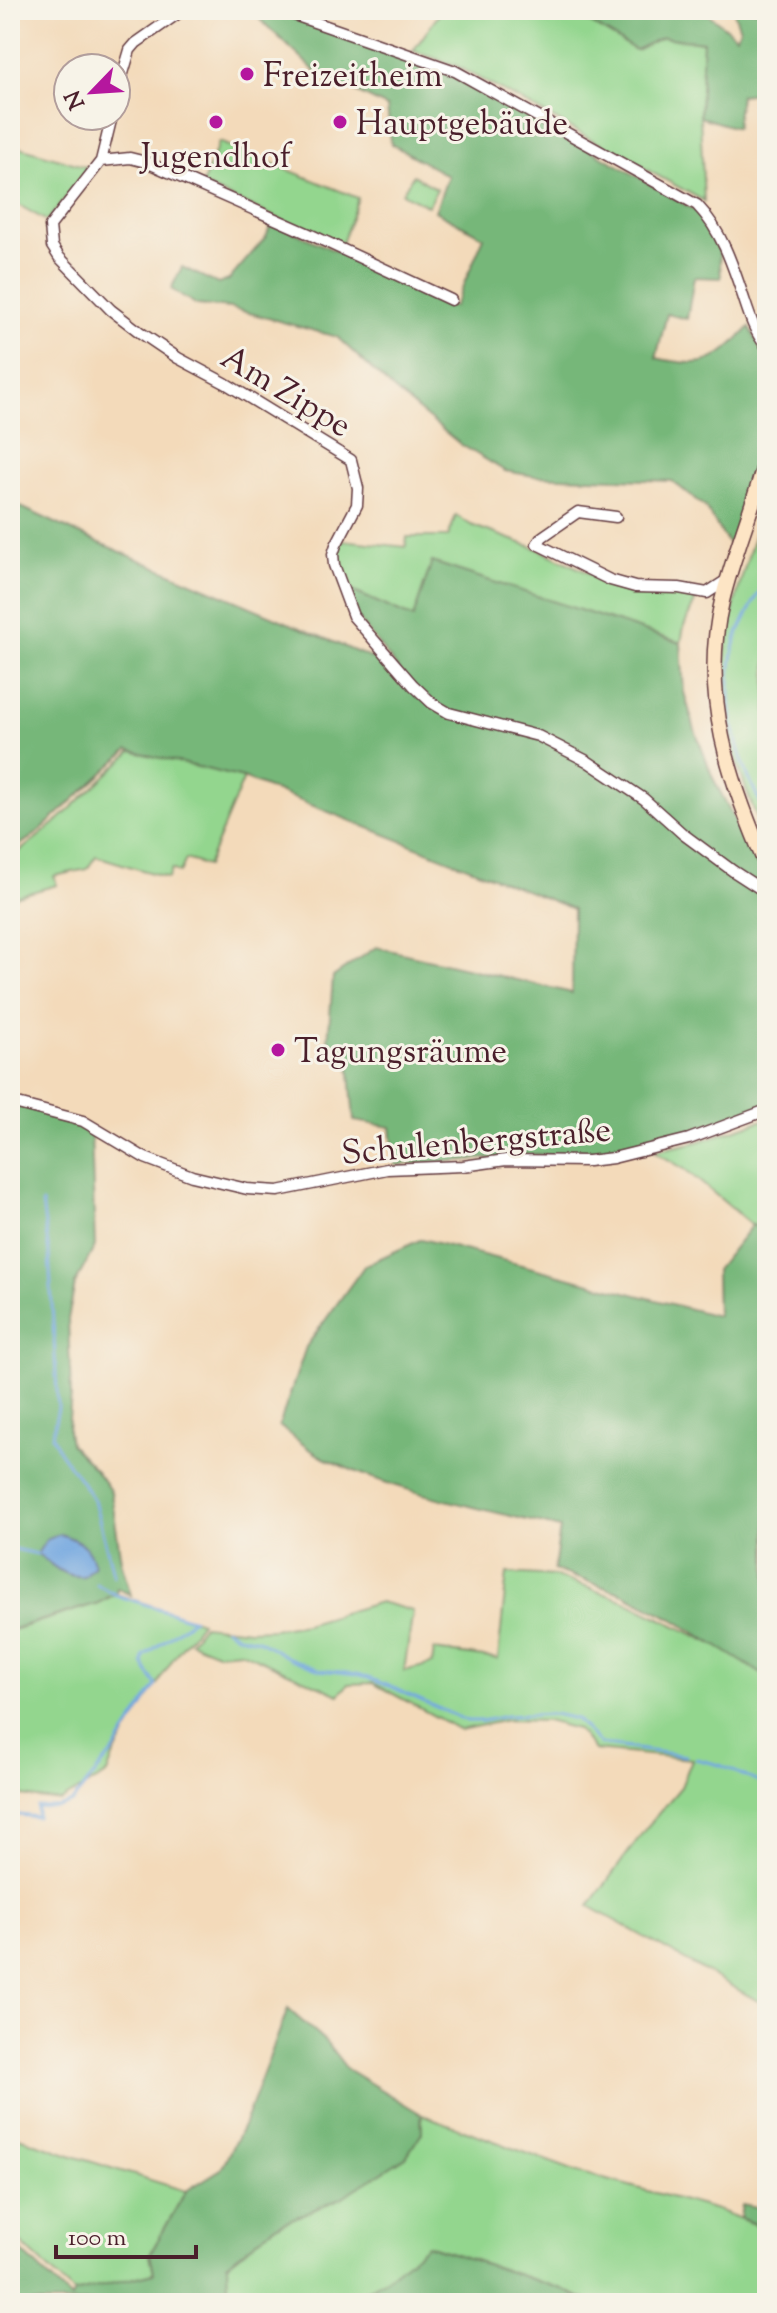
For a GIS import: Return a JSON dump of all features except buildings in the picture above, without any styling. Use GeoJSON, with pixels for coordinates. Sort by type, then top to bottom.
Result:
{"type":"FeatureCollection","features":[{"type":"Feature","properties":{"kind":"main road"},"geometry":{"type":"LineString","coordinates":[[767,454],[727,580],[715,647],[714,694],[719,733],[735,785],[767,867]]}},
{"type":"Feature","properties":{"kind":"street"},"geometry":{"type":"LineString","coordinates":[[129,52],[136,43],[183,10]]}},
{"type":"Feature","properties":{"kind":"street"},"geometry":{"type":"LineString","coordinates":[[280,10],[455,71],[697,205],[710,219],[721,240],[755,331],[767,347]]}},
{"type":"Feature","properties":{"kind":"street","name":"Am Zippe"},"geometry":{"type":"LineString","coordinates":[[108,132],[101,161],[53,219],[50,226],[52,246],[111,310],[141,333],[351,460],[358,488],[357,505],[333,554],[334,565],[353,616],[432,703],[449,713],[538,736],[587,761],[644,799],[683,834],[767,893]]}},
{"type":"Feature","properties":{"kind":"street"},"geometry":{"type":"LineString","coordinates":[[101,161],[130,158],[146,162],[451,300]]}},
{"type":"Feature","properties":{"kind":"street"},"geometry":{"type":"LineString","coordinates":[[616,517],[578,512],[542,537],[537,544],[610,580],[635,587],[679,588],[707,593],[727,580]]}},
{"type":"Feature","properties":{"kind":"street","name":"Schulenbergstraße"},"geometry":{"type":"LineString","coordinates":[[10,1102],[83,1121],[145,1158],[192,1176],[247,1189],[278,1191],[387,1169],[463,1166],[506,1160],[588,1161],[613,1158],[689,1139],[767,1110]]}},
{"type":"Feature","properties":{"kind":"green space"},"geometry":{"type":"Polygon","coordinates":[[[250,10],[272,10],[453,74],[701,214],[719,250],[721,278],[694,277],[687,319],[667,314],[656,358],[687,363],[709,360],[728,349],[750,327],[767,362],[767,430],[731,548],[705,507],[672,481],[534,476],[505,471],[460,444],[395,391],[337,337],[231,308],[197,305],[171,289],[182,267],[218,284],[229,280],[266,237],[272,222],[454,307],[484,237],[435,211],[448,176],[391,144],[387,107],[317,73],[250,10]]]}},
{"type":"Feature","properties":{"kind":"green space"},"geometry":{"type":"Polygon","coordinates":[[[442,10],[568,10],[636,50],[662,37],[703,42],[700,116],[704,201],[455,65],[413,51],[442,10]]]}},
{"type":"Feature","properties":{"kind":"green space"},"geometry":{"type":"Polygon","coordinates":[[[568,10],[703,10],[736,36],[740,29],[733,10],[767,10],[767,92],[740,95],[736,128],[700,117],[703,42],[662,37],[636,50],[568,10]]]}},
{"type":"Feature","properties":{"kind":"green space"},"geometry":{"type":"Polygon","coordinates":[[[219,142],[358,198],[341,246],[202,185],[219,142]]]}},
{"type":"Feature","properties":{"kind":"green space"},"geometry":{"type":"Polygon","coordinates":[[[10,144],[90,168],[47,221],[10,200],[10,144]]]}},
{"type":"Feature","properties":{"kind":"green space"},"geometry":{"type":"Polygon","coordinates":[[[413,175],[437,189],[428,206],[402,193],[413,175]]]}},
{"type":"Feature","properties":{"kind":"green space"},"geometry":{"type":"Polygon","coordinates":[[[767,495],[767,841],[733,749],[723,694],[731,618],[767,495]]]}},
{"type":"Feature","properties":{"kind":"green space"},"geometry":{"type":"Polygon","coordinates":[[[10,502],[399,670],[355,615],[343,587],[413,618],[432,562],[681,643],[684,692],[695,730],[713,778],[767,882],[767,1104],[649,1148],[612,1155],[539,1155],[395,1165],[391,1127],[354,1121],[349,1061],[327,1055],[333,977],[376,947],[572,993],[573,909],[243,778],[128,750],[36,834],[10,852],[10,502]]]}},
{"type":"Feature","properties":{"kind":"green space"},"geometry":{"type":"Polygon","coordinates":[[[456,515],[471,525],[538,549],[610,583],[698,595],[684,626],[681,643],[432,562],[413,618],[343,587],[336,551],[342,540],[406,547],[407,537],[448,537],[456,515]]]}},
{"type":"Feature","properties":{"kind":"green space"},"geometry":{"type":"Polygon","coordinates":[[[132,751],[244,778],[207,866],[186,859],[180,873],[172,869],[168,878],[96,856],[87,869],[54,876],[57,885],[10,898],[10,859],[54,824],[132,751]]]}},
{"type":"Feature","properties":{"kind":"green space"},"geometry":{"type":"Polygon","coordinates":[[[10,1103],[73,1120],[91,1132],[95,1246],[75,1284],[68,1319],[71,1395],[68,1431],[70,1444],[111,1492],[121,1561],[131,1595],[117,1588],[116,1593],[98,1603],[10,1630],[10,1103]]]}},
{"type":"Feature","properties":{"kind":"green space"},"geometry":{"type":"Polygon","coordinates":[[[767,1119],[767,1230],[752,1225],[686,1170],[654,1151],[697,1142],[767,1119]]]}},
{"type":"Feature","properties":{"kind":"green space"},"geometry":{"type":"Polygon","coordinates":[[[752,1225],[767,1230],[767,1677],[673,1619],[624,1594],[554,1570],[560,1528],[440,1499],[381,1481],[324,1458],[279,1426],[306,1347],[365,1265],[422,1239],[717,1316],[716,1270],[752,1225]]]}},
{"type":"Feature","properties":{"kind":"green space"},"geometry":{"type":"Polygon","coordinates":[[[507,1573],[555,1576],[625,1601],[719,1647],[767,1677],[767,2006],[589,1906],[646,1828],[681,1787],[692,1759],[594,1750],[577,1729],[546,1721],[507,1720],[460,1730],[373,1683],[348,1684],[339,1695],[241,1651],[217,1653],[190,1642],[203,1625],[273,1629],[305,1624],[380,1602],[413,1611],[404,1671],[432,1664],[434,1650],[498,1659],[507,1573]]]}},
{"type":"Feature","properties":{"kind":"green space"},"geometry":{"type":"Polygon","coordinates":[[[116,1594],[201,1622],[173,1659],[130,1727],[107,1774],[60,1801],[22,1796],[10,1789],[10,1631],[98,1603],[116,1594]]]}},
{"type":"Feature","properties":{"kind":"green space"},"geometry":{"type":"Polygon","coordinates":[[[288,2009],[326,2042],[347,2069],[421,2114],[422,2132],[406,2157],[341,2198],[275,2226],[227,2264],[228,2289],[206,2303],[10,2303],[10,2240],[71,2299],[74,2293],[154,2273],[150,2254],[186,2191],[221,2169],[243,2126],[288,2009]]]}},
{"type":"Feature","properties":{"kind":"green space"},"geometry":{"type":"Polygon","coordinates":[[[421,2114],[575,2171],[717,2210],[767,2229],[767,2303],[593,2303],[562,2289],[428,2245],[386,2279],[344,2303],[206,2303],[227,2289],[226,2265],[275,2226],[341,2198],[422,2133],[421,2114]]]}},
{"type":"Feature","properties":{"kind":"green space"},"geometry":{"type":"Polygon","coordinates":[[[10,2134],[186,2191],[150,2254],[154,2273],[74,2293],[10,2233],[10,2134]]]}},
{"type":"Feature","properties":{"kind":"green space"},"geometry":{"type":"Polygon","coordinates":[[[742,2205],[767,2210],[767,2229],[740,2218],[742,2205]]]}},
{"type":"Feature","properties":{"kind":"green space"},"geometry":{"type":"Polygon","coordinates":[[[427,2245],[562,2289],[591,2303],[344,2303],[386,2279],[427,2245]]]}},
{"type":"Feature","properties":{"kind":"water"},"geometry":{"type":"Polygon","coordinates":[[[60,1534],[78,1541],[89,1552],[94,1565],[84,1576],[63,1573],[37,1554],[46,1540],[60,1534]]]}},
{"type":"Feature","properties":{"kind":"waterway"},"geometry":{"type":"LineString","coordinates":[[767,579],[738,633],[731,662],[730,685],[739,752],[767,814]]}},
{"type":"Feature","properties":{"kind":"waterway"},"geometry":{"type":"LineString","coordinates":[[42,1203],[49,1253],[58,1408],[52,1436],[94,1500],[114,1576]]}},
{"type":"Feature","properties":{"kind":"waterway"},"geometry":{"type":"LineString","coordinates":[[10,1548],[37,1554]]}},
{"type":"Feature","properties":{"kind":"waterway"},"geometry":{"type":"LineString","coordinates":[[96,1584],[116,1595],[191,1619]]}},
{"type":"Feature","properties":{"kind":"waterway"},"geometry":{"type":"LineString","coordinates":[[10,1814],[37,1817],[37,1807],[58,1807],[72,1802],[114,1751],[156,1685],[143,1664],[144,1656],[193,1619]]}},
{"type":"Feature","properties":{"kind":"waterway"},"geometry":{"type":"LineString","coordinates":[[225,1628],[320,1670],[358,1674],[467,1721],[554,1714],[576,1719],[600,1744],[686,1756]]}},
{"type":"Feature","properties":{"kind":"waterway"},"geometry":{"type":"LineString","coordinates":[[696,1759],[720,1765],[767,1786]]}},
{"type":"Feature","properties":{"kind":"place","name":"Freizeitheim"},"geometry":{"type":"Point","coordinates":[247,74]}},
{"type":"Feature","properties":{"kind":"place","name":"Jugendhof"},"geometry":{"type":"Point","coordinates":[216,122]}},
{"type":"Feature","properties":{"kind":"place","name":"Hauptgebäude"},"geometry":{"type":"Point","coordinates":[340,122]}},
{"type":"Feature","properties":{"kind":"place","name":"Tagungsräume"},"geometry":{"type":"Point","coordinates":[278,1050]}}]}
